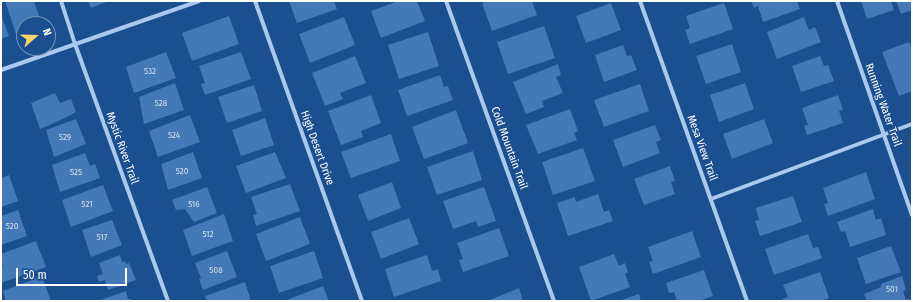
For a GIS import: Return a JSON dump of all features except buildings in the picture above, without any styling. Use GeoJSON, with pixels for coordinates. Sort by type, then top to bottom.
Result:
{"type":"FeatureCollection","features":[{"type":"Feature","properties":{"kind":"street","name":"Mystic River Trail"},"geometry":{"type":"LineString","coordinates":[[61,1],[75,44],[168,301]]}},
{"type":"Feature","properties":{"kind":"street"},"geometry":{"type":"LineString","coordinates":[[1,70],[199,1]]}},
{"type":"Feature","properties":{"kind":"street","name":"High Desert Drive"},"geometry":{"type":"LineString","coordinates":[[255,1],[362,301]]}},
{"type":"Feature","properties":{"kind":"street","name":"Cold Mountain Trail"},"geometry":{"type":"LineString","coordinates":[[446,1],[554,301]]}},
{"type":"Feature","properties":{"kind":"street","name":"Mesa View Trail"},"geometry":{"type":"LineString","coordinates":[[640,1],[747,301]]}},
{"type":"Feature","properties":{"kind":"street","name":"Running Water Trail"},"geometry":{"type":"LineString","coordinates":[[836,1],[912,215]]}},
{"type":"Feature","properties":{"kind":"street"},"geometry":{"type":"LineString","coordinates":[[711,199],[912,124]]}}]}
